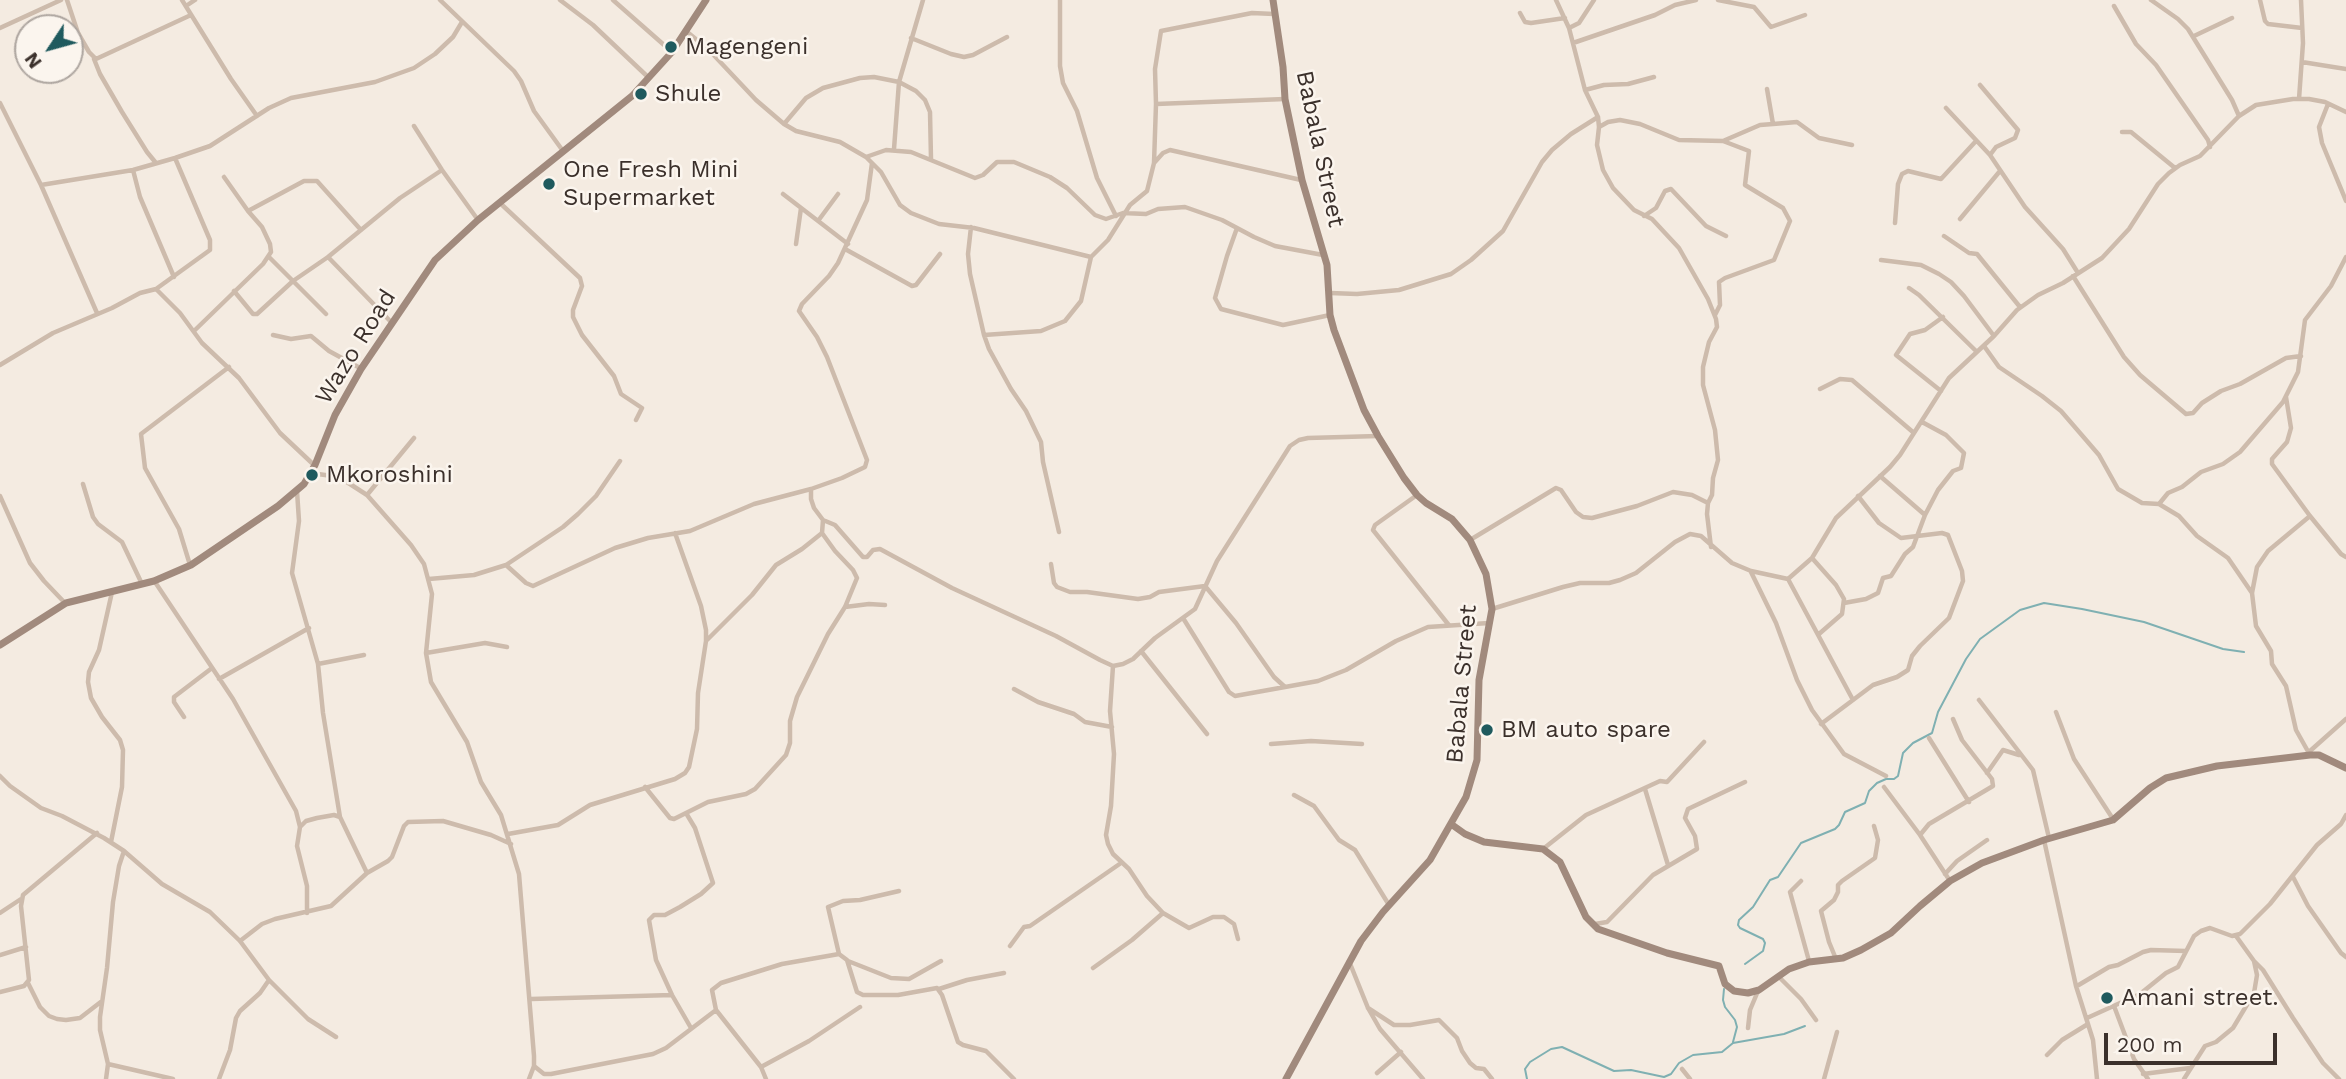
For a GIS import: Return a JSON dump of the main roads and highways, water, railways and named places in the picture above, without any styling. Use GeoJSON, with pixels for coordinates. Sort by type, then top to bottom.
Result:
{"type":"FeatureCollection","features":[{"type":"Feature","properties":{"kind":"waterway"},"geometry":{"type":"LineString","coordinates":[[1745,964],[1763,951],[1765,943],[1763,939],[1740,928],[1739,920],[1753,907],[1770,880],[1778,877],[1801,843],[1835,829],[1845,812],[1865,803],[1869,791],[1877,783],[1898,776],[1903,753],[1913,743],[1932,733],[1938,712],[1966,659],[1980,639],[2020,610],[2044,603],[2082,609],[2144,622],[2223,649],[2244,652]]}},
{"type":"Feature","properties":{"kind":"waterway"},"geometry":{"type":"LineString","coordinates":[[1724,989],[1725,1007],[1737,1027],[1733,1042]]}},
{"type":"Feature","properties":{"kind":"waterway"},"geometry":{"type":"LineString","coordinates":[[1527,1079],[1525,1069],[1530,1062],[1551,1049],[1562,1047],[1614,1071],[1631,1070],[1664,1077],[1693,1055],[1722,1052],[1733,1043],[1784,1034],[1805,1026]]}},
{"type":"Feature","properties":{"kind":"place","name":"Magengeni"},"geometry":{"type":"Point","coordinates":[671,47]}},
{"type":"Feature","properties":{"kind":"place","name":"Shule"},"geometry":{"type":"Point","coordinates":[641,94]}},
{"type":"Feature","properties":{"kind":"place","name":"One Fresh Mini Supermarket"},"geometry":{"type":"Point","coordinates":[549,184]}},
{"type":"Feature","properties":{"kind":"place","name":"Mkoroshini"},"geometry":{"type":"Point","coordinates":[312,475]}},
{"type":"Feature","properties":{"kind":"place","name":"BM auto spare"},"geometry":{"type":"Point","coordinates":[1487,730]}},
{"type":"Feature","properties":{"kind":"place","name":"Amani street."},"geometry":{"type":"Point","coordinates":[2107,998]}}]}
